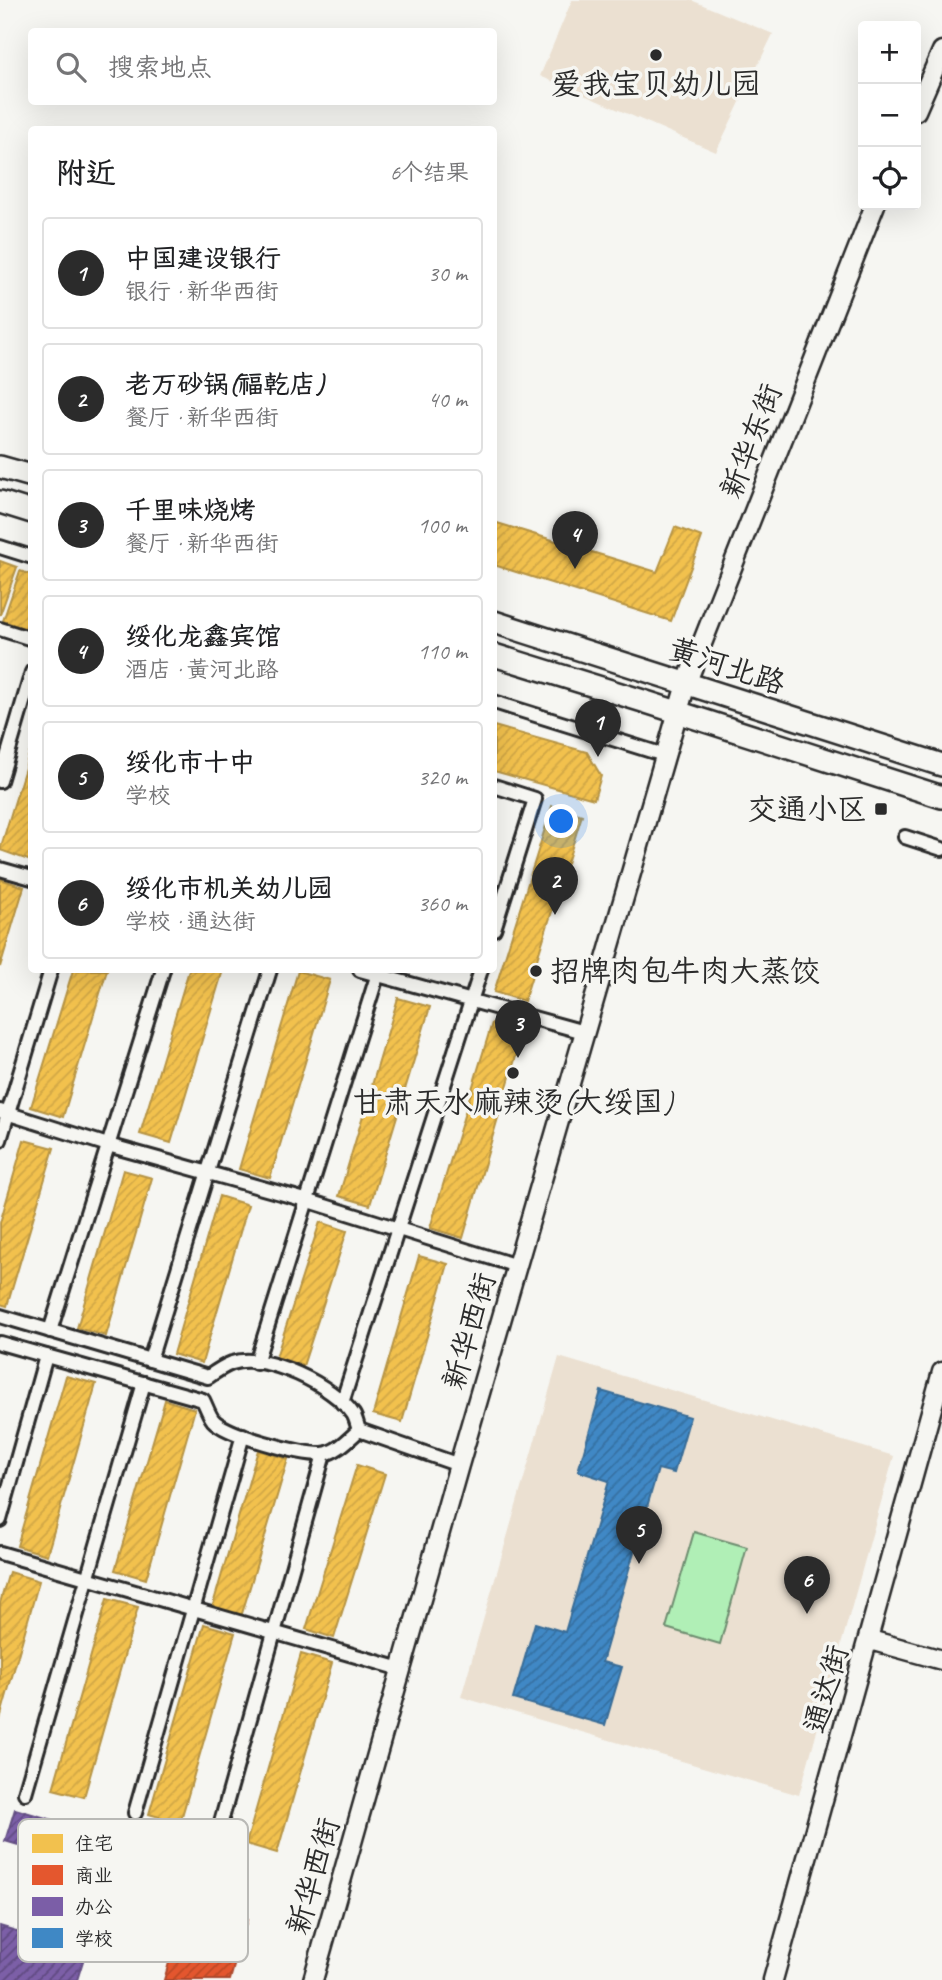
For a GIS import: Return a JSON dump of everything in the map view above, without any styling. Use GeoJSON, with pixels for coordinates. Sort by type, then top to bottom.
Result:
{"type":"FeatureCollection","features":[{"type":"Feature","properties":{"kind":"main road"},"geometry":{"type":"LineString","coordinates":[[921,99],[942,51]]}},
{"type":"Feature","properties":{"kind":"main road","name":"新华东街"},"geometry":{"type":"LineString","coordinates":[[681,698],[873,210]]}},
{"type":"Feature","properties":{"kind":"main road"},"geometry":{"type":"LineString","coordinates":[[0,467],[28,475]]}},
{"type":"Feature","properties":{"kind":"main road"},"geometry":{"type":"LineString","coordinates":[[0,502],[28,511]]}},
{"type":"Feature","properties":{"kind":"main road","name":"黄河北路"},"geometry":{"type":"LineString","coordinates":[[497,623],[681,698],[942,797]]}},
{"type":"Feature","properties":{"kind":"main road","name":"黄河北路"},"geometry":{"type":"LineString","coordinates":[[497,656],[681,698],[942,765]]}},
{"type":"Feature","properties":{"kind":"main road","name":"新华西街"},"geometry":{"type":"LineString","coordinates":[[313,1980],[681,698]]}},
{"type":"Feature","properties":{"kind":"main road","name":"通达街"},"geometry":{"type":"LineString","coordinates":[[774,1980],[942,1373]]}},
{"type":"Feature","properties":{"kind":"main road"},"geometry":{"type":"LineString","coordinates":[[870,1640],[942,1660]]}},
{"type":"Feature","properties":{"kind":"street"},"geometry":{"type":"LineString","coordinates":[[0,547],[28,556]]}},
{"type":"Feature","properties":{"kind":"street"},"geometry":{"type":"LineString","coordinates":[[0,629],[28,638]]}},
{"type":"Feature","properties":{"kind":"street"},"geometry":{"type":"LineString","coordinates":[[0,781],[28,686]]}},
{"type":"Feature","properties":{"kind":"street"},"geometry":{"type":"LineString","coordinates":[[497,703],[664,755]]}},
{"type":"Feature","properties":{"kind":"street"},"geometry":{"type":"LineString","coordinates":[[497,787],[535,799],[497,919]]}},
{"type":"Feature","properties":{"kind":"street"},"geometry":{"type":"LineString","coordinates":[[905,837],[942,849]]}},
{"type":"Feature","properties":{"kind":"street"},"geometry":{"type":"LineString","coordinates":[[0,869],[28,877]]}},
{"type":"Feature","properties":{"kind":"street"},"geometry":{"type":"LineString","coordinates":[[0,1140],[4,1112],[50,973]]}},
{"type":"Feature","properties":{"kind":"street"},"geometry":{"type":"LineString","coordinates":[[50,1331],[162,973]]}},
{"type":"Feature","properties":{"kind":"street"},"geometry":{"type":"LineString","coordinates":[[150,1360],[269,973]]}},
{"type":"Feature","properties":{"kind":"street"},"geometry":{"type":"LineString","coordinates":[[257,1363],[378,973]]}},
{"type":"Feature","properties":{"kind":"street"},"geometry":{"type":"LineString","coordinates":[[381,973],[584,1032]]}},
{"type":"Feature","properties":{"kind":"street"},"geometry":{"type":"LineString","coordinates":[[342,1403],[480,973]]}},
{"type":"Feature","properties":{"kind":"street"},"geometry":{"type":"LineString","coordinates":[[4,1112],[108,1145],[309,1201],[517,1266]]}},
{"type":"Feature","properties":{"kind":"street"},"geometry":{"type":"LineString","coordinates":[[0,1317],[208,1377],[233,1363],[279,1365],[311,1380],[342,1403],[354,1415],[359,1430]]}},
{"type":"Feature","properties":{"kind":"street"},"geometry":{"type":"LineString","coordinates":[[0,1343],[203,1400],[213,1420],[231,1431],[293,1450],[324,1454],[344,1444],[359,1430]]}},
{"type":"Feature","properties":{"kind":"street"},"geometry":{"type":"LineString","coordinates":[[0,1520],[46,1356]]}},
{"type":"Feature","properties":{"kind":"street"},"geometry":{"type":"LineString","coordinates":[[25,1793],[144,1383]]}},
{"type":"Feature","properties":{"kind":"street"},"geometry":{"type":"LineString","coordinates":[[359,1430],[459,1465]]}},
{"type":"Feature","properties":{"kind":"street"},"geometry":{"type":"LineString","coordinates":[[135,1813],[243,1435]]}},
{"type":"Feature","properties":{"kind":"street"},"geometry":{"type":"LineString","coordinates":[[222,1819],[324,1454]]}},
{"type":"Feature","properties":{"kind":"street"},"geometry":{"type":"LineString","coordinates":[[0,1553],[401,1669]]}},
{"type":"Feature","properties":{"kind":"shaded area","name":"爱我宝贝幼儿园"},"geometry":{"type":"Polygon","coordinates":[[[572,0],[691,0],[773,34],[716,152],[540,76],[572,0]]]}},
{"type":"Feature","properties":{"kind":"shaded area"},"geometry":{"type":"Polygon","coordinates":[[[559,1357],[894,1456],[799,1795],[461,1697],[559,1357]]]}},
{"type":"Feature","properties":{"kind":"green space"},"geometry":{"type":"Polygon","coordinates":[[[694,1532],[747,1547],[720,1644],[666,1628],[694,1532]]]}},
{"type":"Feature","properties":{"kind":"building: 住宅"},"geometry":{"type":"Polygon","coordinates":[[[497,523],[657,572],[675,527],[702,537],[671,621],[497,566],[497,523]]]}},
{"type":"Feature","properties":{"kind":"building: 住宅"},"geometry":{"type":"Polygon","coordinates":[[[0,561],[17,567],[0,615],[0,561]]]}},
{"type":"Feature","properties":{"kind":"building: 住宅"},"geometry":{"type":"Polygon","coordinates":[[[20,571],[28,574],[28,630],[3,621],[20,571]]]}},
{"type":"Feature","properties":{"kind":"building: 住宅"},"geometry":{"type":"Polygon","coordinates":[[[497,727],[587,752],[601,776],[594,799],[497,772],[497,727]]]}},
{"type":"Feature","properties":{"kind":"building: 住宅"},"geometry":{"type":"Polygon","coordinates":[[[28,758],[28,860],[0,850],[28,758]]]}},
{"type":"Feature","properties":{"kind":"building: 住宅"},"geometry":{"type":"Polygon","coordinates":[[[552,806],[582,815],[524,1001],[494,992],[552,806]]]}},
{"type":"Feature","properties":{"kind":"building: 住宅"},"geometry":{"type":"Polygon","coordinates":[[[0,879],[24,887],[0,967],[0,879]]]}},
{"type":"Feature","properties":{"kind":"building: 住宅"},"geometry":{"type":"Polygon","coordinates":[[[72,973],[106,973],[63,1117],[31,1107],[72,973]]]}},
{"type":"Feature","properties":{"kind":"building: 住宅"},"geometry":{"type":"Polygon","coordinates":[[[188,973],[222,973],[171,1143],[140,1134],[188,973]]]}},
{"type":"Feature","properties":{"kind":"building: 住宅"},"geometry":{"type":"Polygon","coordinates":[[[297,973],[330,980],[270,1178],[239,1169],[297,973]]]}},
{"type":"Feature","properties":{"kind":"building: 住宅"},"geometry":{"type":"Polygon","coordinates":[[[398,998],[430,1007],[370,1205],[339,1196],[398,998]]]}},
{"type":"Feature","properties":{"kind":"building: 住宅"},"geometry":{"type":"Polygon","coordinates":[[[492,1023],[523,1032],[463,1238],[430,1228],[492,1023]]]}},
{"type":"Feature","properties":{"kind":"building: 住宅"},"geometry":{"type":"Polygon","coordinates":[[[24,1140],[54,1148],[7,1306],[0,1304],[0,1223],[24,1140]]]}},
{"type":"Feature","properties":{"kind":"building: 住宅"},"geometry":{"type":"Polygon","coordinates":[[[123,1170],[152,1178],[106,1336],[77,1328],[123,1170]]]}},
{"type":"Feature","properties":{"kind":"building: 住宅"},"geometry":{"type":"Polygon","coordinates":[[[219,1196],[248,1205],[202,1363],[173,1354],[219,1196]]]}},
{"type":"Feature","properties":{"kind":"building: 住宅"},"geometry":{"type":"Polygon","coordinates":[[[320,1222],[347,1231],[303,1366],[276,1357],[320,1222]]]}},
{"type":"Feature","properties":{"kind":"building: 住宅"},"geometry":{"type":"Polygon","coordinates":[[[419,1256],[448,1264],[402,1422],[373,1414],[419,1256]]]}},
{"type":"Feature","properties":{"kind":"building: 住宅"},"geometry":{"type":"Polygon","coordinates":[[[66,1376],[96,1384],[47,1555],[17,1546],[66,1376]]]}},
{"type":"Feature","properties":{"kind":"building: 住宅"},"geometry":{"type":"Polygon","coordinates":[[[165,1400],[195,1409],[146,1579],[115,1570],[165,1400]]]}},
{"type":"Feature","properties":{"kind":"building: 住宅"},"geometry":{"type":"Polygon","coordinates":[[[258,1450],[288,1459],[241,1617],[212,1608],[258,1450]]]}},
{"type":"Feature","properties":{"kind":"building: 住宅"},"geometry":{"type":"Polygon","coordinates":[[[357,1465],[385,1474],[334,1638],[306,1629],[357,1465]]]}},
{"type":"Feature","properties":{"kind":"building: 住宅"},"geometry":{"type":"Polygon","coordinates":[[[9,1572],[39,1581],[0,1719],[0,1603],[9,1572]]]}},
{"type":"Feature","properties":{"kind":"building: 住宅"},"geometry":{"type":"Polygon","coordinates":[[[107,1599],[138,1607],[84,1797],[53,1789],[107,1599]]]}},
{"type":"Feature","properties":{"kind":"building: 住宅"},"geometry":{"type":"Polygon","coordinates":[[[204,1624],[235,1633],[181,1819],[166,1819],[149,1814],[204,1624]]]}},
{"type":"Feature","properties":{"kind":"building: 住宅"},"geometry":{"type":"Polygon","coordinates":[[[301,1654],[332,1663],[277,1853],[248,1845],[301,1654]]]}},
{"type":"Feature","properties":{"kind":"building: 商业"},"geometry":{"type":"Polygon","coordinates":[[[169,1962],[235,1962],[230,1980],[164,1980],[169,1962]]]}},
{"type":"Feature","properties":{"kind":"building: 办公"},"geometry":{"type":"Polygon","coordinates":[[[15,1809],[49,1819],[18,1819],[18,1845],[5,1841],[15,1809]]]}},
{"type":"Feature","properties":{"kind":"building: 办公"},"geometry":{"type":"Polygon","coordinates":[[[0,1926],[18,1931],[18,1962],[83,1962],[77,1980],[0,1980],[0,1926]]]}},
{"type":"Feature","properties":{"kind":"building: 学校"},"geometry":{"type":"Polygon","coordinates":[[[601,1391],[690,1417],[674,1473],[658,1469],[602,1662],[622,1667],[605,1725],[513,1699],[535,1623],[565,1632],[609,1481],[578,1471],[601,1391]]]}},
{"type":"Feature","properties":{"kind":"place","name":"爱我宝贝幼儿园"},"geometry":{"type":"Point","coordinates":[656,55]}},
{"type":"Feature","properties":{"kind":"place","name":"绥化龙鑫宾馆"},"geometry":{"type":"Point","coordinates":[575,569]}},
{"type":"Feature","properties":{"kind":"place","name":"中国建设银行"},"geometry":{"type":"Point","coordinates":[598,757]}},
{"type":"Feature","properties":{"kind":"place","name":"交通小区"},"geometry":{"type":"Point","coordinates":[881,809]}},
{"type":"Feature","properties":{"kind":"place","name":"老万砂锅(福乾店)"},"geometry":{"type":"Point","coordinates":[555,915]}},
{"type":"Feature","properties":{"kind":"place","name":"招牌肉包牛肉大蒸饺"},"geometry":{"type":"Point","coordinates":[536,971]}},
{"type":"Feature","properties":{"kind":"place","name":"千里味烧烤"},"geometry":{"type":"Point","coordinates":[518,1058]}},
{"type":"Feature","properties":{"kind":"place","name":"甘肃天水麻辣烫(大绥国)"},"geometry":{"type":"Point","coordinates":[513,1073]}},
{"type":"Feature","properties":{"kind":"place","name":"绥化市十中"},"geometry":{"type":"Point","coordinates":[639,1564]}},
{"type":"Feature","properties":{"kind":"place","name":"绥化市机关幼儿园"},"geometry":{"type":"Point","coordinates":[807,1614]}}]}
